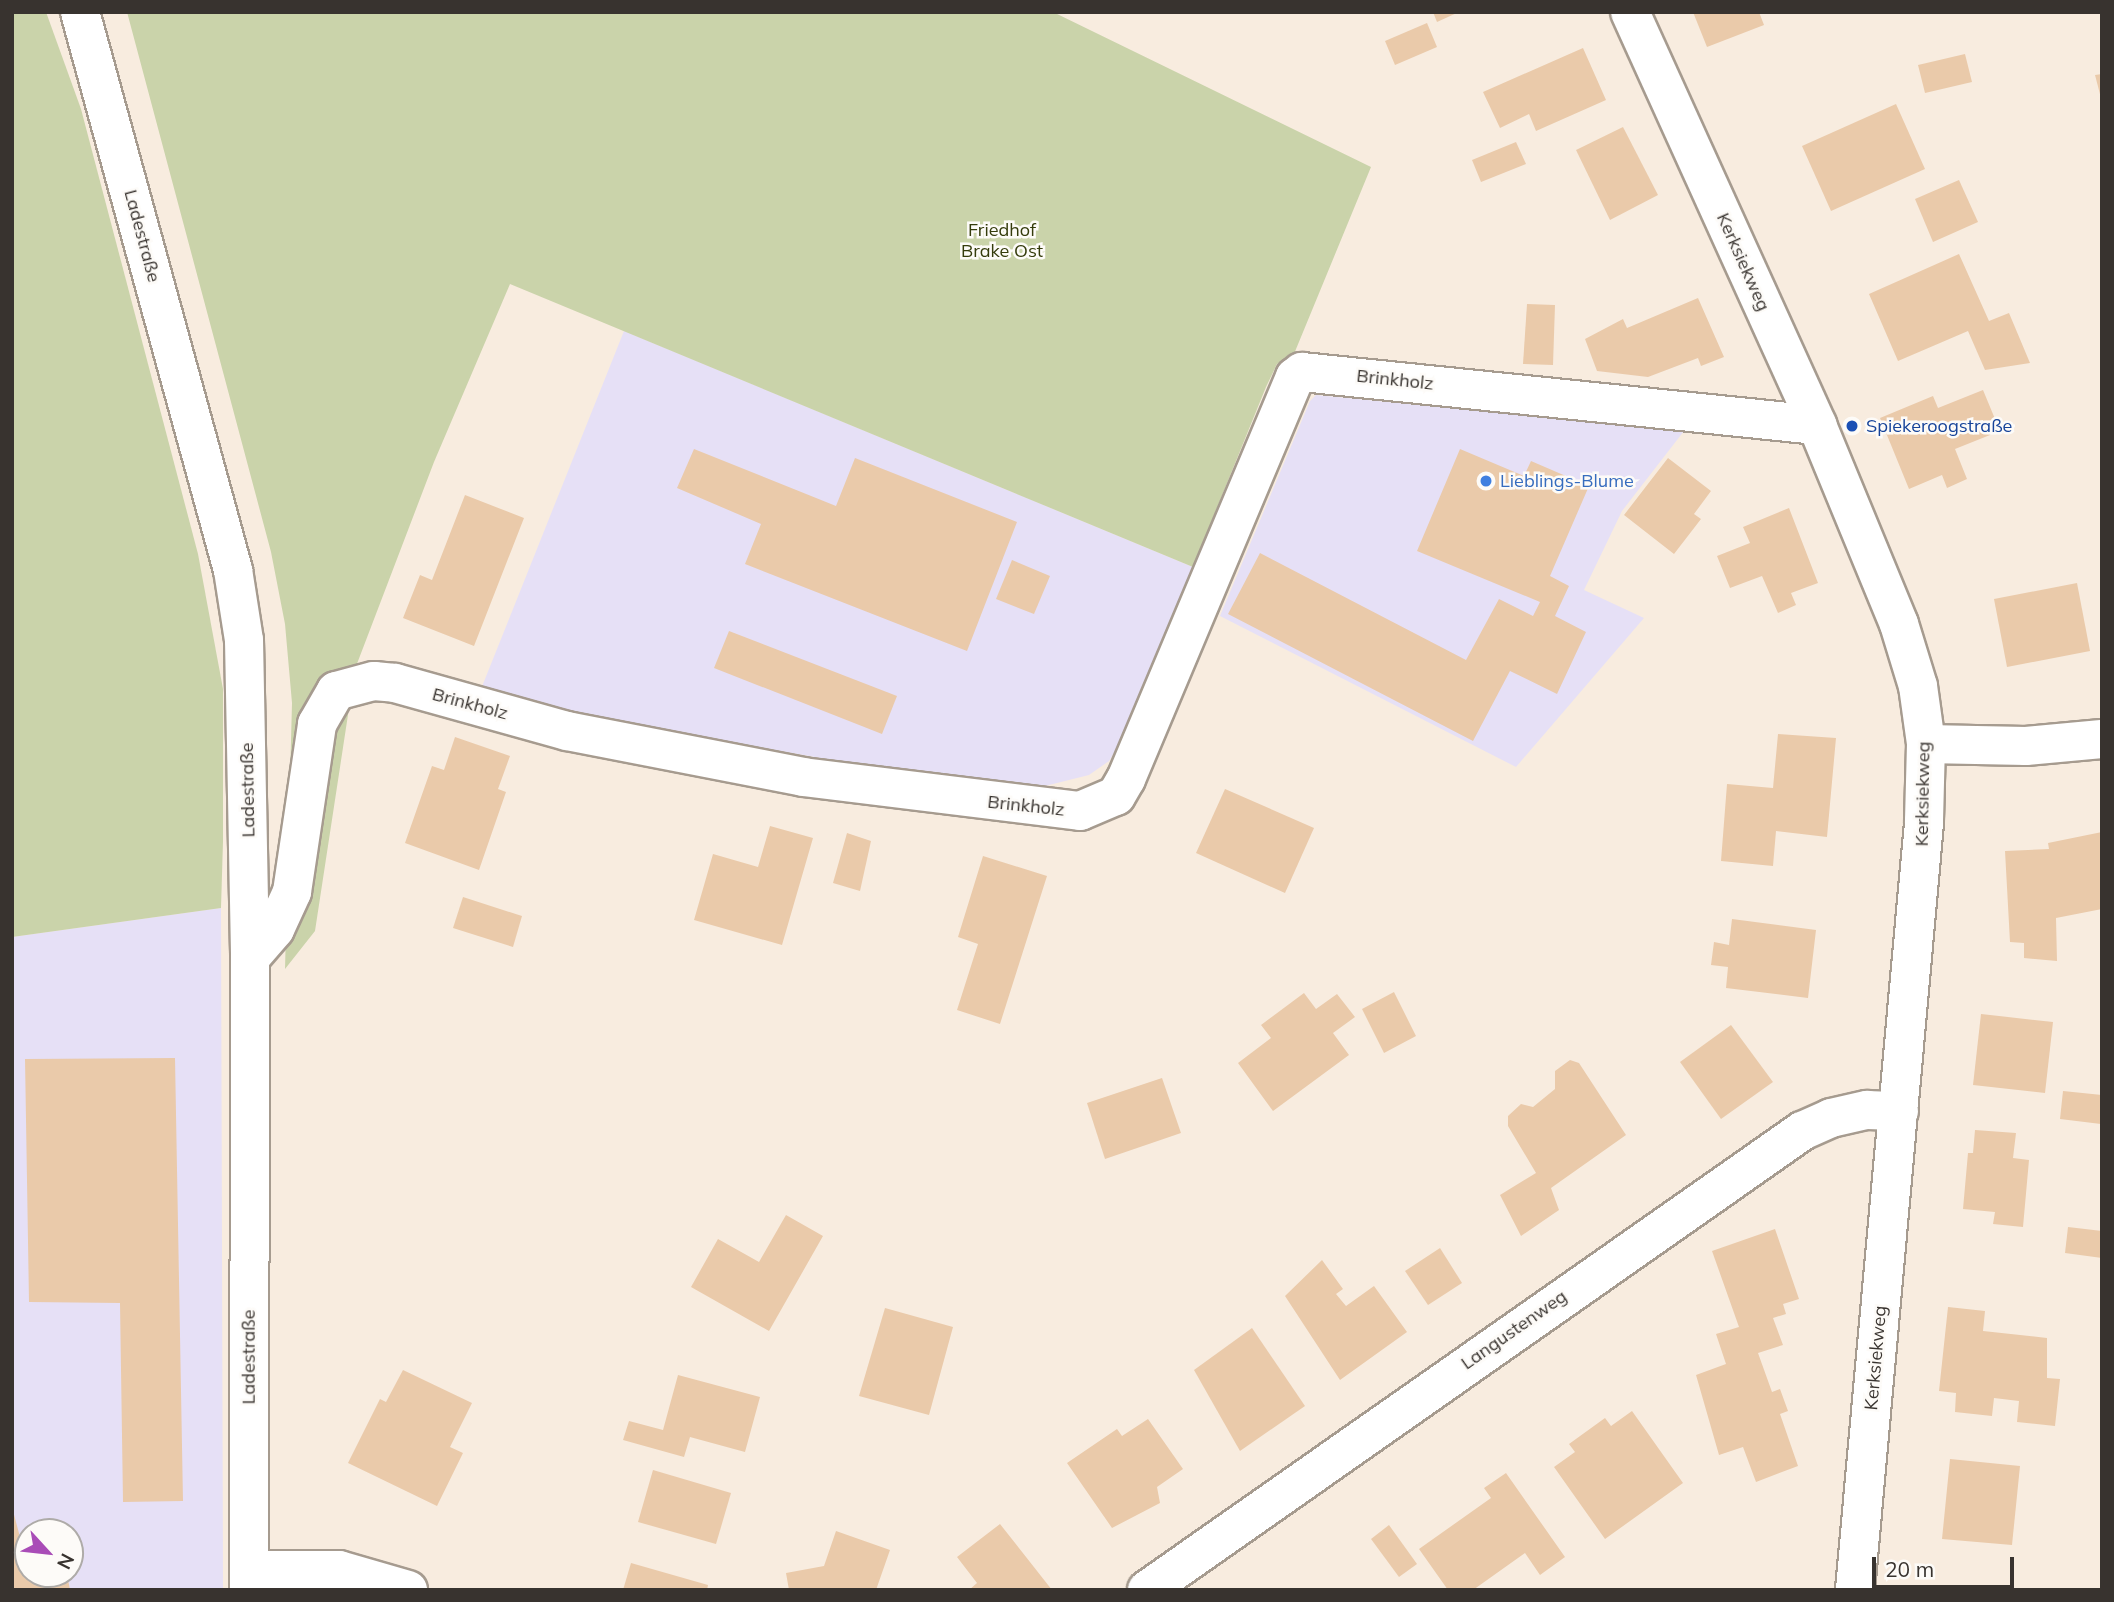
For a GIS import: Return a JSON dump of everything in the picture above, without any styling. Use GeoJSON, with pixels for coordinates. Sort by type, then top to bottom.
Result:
{"type":"FeatureCollection","features":[{"type":"Feature","properties":{"kind":"street","name":"Ladestraße"},"geometry":{"type":"LineString","coordinates":[[80,12],[233,570],[244,640],[250,958],[249,1580]]}},
{"type":"Feature","properties":{"kind":"street","name":"Kerksiekweg"},"geometry":{"type":"LineString","coordinates":[[1630,12],[1817,425],[1899,624],[1917,686],[1926,744],[1924,823],[1855,1590]]}},
{"type":"Feature","properties":{"kind":"street","name":"Brinkholz"},"geometry":{"type":"LineString","coordinates":[[250,958],[275,929],[292,892],[317,724],[336,691],[374,681],[395,683],[567,730],[750,767],[1080,811],[1116,796],[1126,779],[1295,377],[1302,372],[1817,425]]}},
{"type":"Feature","properties":{"kind":"street"},"geometry":{"type":"LineString","coordinates":[[1926,744],[2026,746],[2102,739]]}},
{"type":"Feature","properties":{"kind":"street","name":"Langustenweg"},"geometry":{"type":"LineString","coordinates":[[1147,1590],[1802,1131],[1831,1118],[1867,1110],[1899,1111]]}},
{"type":"Feature","properties":{"kind":"street"},"geometry":{"type":"LineString","coordinates":[[249,1580],[339,1570],[408,1590]]}},
{"type":"Feature","properties":{"kind":"shaded area"},"geometry":{"type":"Polygon","coordinates":[[[624,331],[1193,567],[1122,740],[1109,761],[1089,775],[1041,787],[843,762],[576,715],[481,689],[624,331]]]}},
{"type":"Feature","properties":{"kind":"shaded area"},"geometry":{"type":"Polygon","coordinates":[[[1316,395],[1684,431],[1622,511],[1584,590],[1644,618],[1516,767],[1220,616],[1310,401],[1316,395]]]}},
{"type":"Feature","properties":{"kind":"shaded area"},"geometry":{"type":"Polygon","coordinates":[[[221,908],[223,1590],[12,1590],[12,937],[221,908]]]}},
{"type":"Feature","properties":{"kind":"green space"},"geometry":{"type":"Polygon","coordinates":[[[12,12],[46,12],[81,109],[198,554],[223,689],[223,841],[221,908],[12,937],[12,12]]]}},
{"type":"Feature","properties":{"kind":"green space","name":"Friedhof Brake Ost"},"geometry":{"type":"Polygon","coordinates":[[[127,12],[1053,12],[1371,167],[1294,354],[1277,364],[1266,387],[1193,567],[510,284],[434,462],[355,669],[315,931],[285,969],[292,703],[285,624],[271,552],[127,12]]]}},
{"type":"Feature","properties":{"kind":"building"},"geometry":{"type":"Polygon","coordinates":[[[1433,12],[1459,12],[1437,22],[1433,12]]]}},
{"type":"Feature","properties":{"kind":"building"},"geometry":{"type":"Polygon","coordinates":[[[1693,12],[1759,12],[1764,25],[1707,47],[1693,12]]]}},
{"type":"Feature","properties":{"kind":"building"},"geometry":{"type":"Polygon","coordinates":[[[1427,23],[1437,47],[1395,65],[1385,41],[1427,23]]]}},
{"type":"Feature","properties":{"kind":"building"},"geometry":{"type":"Polygon","coordinates":[[[1583,48],[1606,100],[1536,131],[1529,114],[1500,128],[1483,92],[1583,48]]]}},
{"type":"Feature","properties":{"kind":"building"},"geometry":{"type":"Polygon","coordinates":[[[1965,54],[1972,82],[1925,93],[1918,65],[1965,54]]]}},
{"type":"Feature","properties":{"kind":"building"},"geometry":{"type":"Polygon","coordinates":[[[2102,74],[2102,98],[2101,98],[2095,75],[2102,74]]]}},
{"type":"Feature","properties":{"kind":"building"},"geometry":{"type":"Polygon","coordinates":[[[1896,104],[1925,169],[1831,211],[1802,146],[1896,104]]]}},
{"type":"Feature","properties":{"kind":"building"},"geometry":{"type":"Polygon","coordinates":[[[1623,127],[1658,195],[1610,220],[1576,150],[1623,127]]]}},
{"type":"Feature","properties":{"kind":"building"},"geometry":{"type":"Polygon","coordinates":[[[1516,142],[1526,164],[1481,182],[1472,160],[1516,142]]]}},
{"type":"Feature","properties":{"kind":"building"},"geometry":{"type":"Polygon","coordinates":[[[1959,180],[1978,222],[1933,242],[1915,199],[1959,180]]]}},
{"type":"Feature","properties":{"kind":"building"},"geometry":{"type":"Polygon","coordinates":[[[1959,254],[1989,321],[2009,313],[2030,363],[1985,370],[1968,331],[1898,361],[1869,294],[1959,254]]]}},
{"type":"Feature","properties":{"kind":"building"},"geometry":{"type":"Polygon","coordinates":[[[1698,298],[1724,357],[1701,366],[1698,358],[1648,377],[1597,371],[1585,339],[1623,319],[1627,328],[1698,298]]]}},
{"type":"Feature","properties":{"kind":"building"},"geometry":{"type":"Polygon","coordinates":[[[1527,304],[1555,305],[1553,365],[1523,364],[1527,304]]]}},
{"type":"Feature","properties":{"kind":"building"},"geometry":{"type":"Polygon","coordinates":[[[1983,390],[2000,431],[1955,449],[1967,479],[1947,488],[1942,475],[1909,489],[1880,418],[1933,396],[1938,408],[1983,390]]]}},
{"type":"Feature","properties":{"kind":"building"},"geometry":{"type":"Polygon","coordinates":[[[694,449],[836,506],[855,458],[1017,522],[967,651],[745,564],[761,524],[677,488],[694,449]]]}},
{"type":"Feature","properties":{"kind":"building"},"geometry":{"type":"Polygon","coordinates":[[[1460,449],[1524,476],[1531,461],[1589,486],[1550,576],[1569,586],[1555,616],[1586,632],[1557,694],[1510,671],[1473,741],[1228,614],[1260,553],[1466,660],[1499,599],[1533,616],[1540,602],[1417,551],[1460,449]]]}},
{"type":"Feature","properties":{"kind":"building"},"geometry":{"type":"Polygon","coordinates":[[[1668,458],[1711,491],[1694,514],[1701,519],[1674,554],[1624,515],[1668,458]]]}},
{"type":"Feature","properties":{"kind":"building"},"geometry":{"type":"Polygon","coordinates":[[[465,495],[524,518],[474,646],[403,618],[420,575],[432,580],[465,495]]]}},
{"type":"Feature","properties":{"kind":"building"},"geometry":{"type":"Polygon","coordinates":[[[1789,508],[1818,583],[1791,593],[1796,605],[1778,613],[1762,576],[1730,588],[1717,556],[1750,543],[1743,527],[1789,508]]]}},
{"type":"Feature","properties":{"kind":"building"},"geometry":{"type":"Polygon","coordinates":[[[1012,560],[1050,576],[1034,614],[996,599],[1012,560]]]}},
{"type":"Feature","properties":{"kind":"building"},"geometry":{"type":"Polygon","coordinates":[[[2077,583],[2090,651],[2007,667],[1994,599],[2077,583]]]}},
{"type":"Feature","properties":{"kind":"building"},"geometry":{"type":"Polygon","coordinates":[[[729,631],[897,696],[882,734],[714,668],[729,631]]]}},
{"type":"Feature","properties":{"kind":"building"},"geometry":{"type":"Polygon","coordinates":[[[1778,734],[1836,738],[1827,837],[1776,831],[1773,866],[1721,861],[1727,784],[1773,788],[1778,734]]]}},
{"type":"Feature","properties":{"kind":"building"},"geometry":{"type":"Polygon","coordinates":[[[455,737],[510,756],[498,789],[506,792],[479,870],[405,843],[432,766],[444,770],[455,737]]]}},
{"type":"Feature","properties":{"kind":"building"},"geometry":{"type":"Polygon","coordinates":[[[1225,789],[1314,828],[1285,893],[1196,853],[1225,789]]]}},
{"type":"Feature","properties":{"kind":"building"},"geometry":{"type":"Polygon","coordinates":[[[770,826],[813,838],[782,945],[694,920],[713,854],[758,867],[770,826]]]}},
{"type":"Feature","properties":{"kind":"building"},"geometry":{"type":"Polygon","coordinates":[[[2102,832],[2102,909],[2056,918],[2057,961],[2024,958],[2024,943],[2010,942],[2005,851],[2049,849],[2048,843],[2102,832]]]}},
{"type":"Feature","properties":{"kind":"building"},"geometry":{"type":"Polygon","coordinates":[[[847,833],[871,841],[860,891],[833,883],[847,833]]]}},
{"type":"Feature","properties":{"kind":"building"},"geometry":{"type":"Polygon","coordinates":[[[983,856],[1047,876],[1000,1024],[957,1010],[978,944],[958,937],[983,856]]]}},
{"type":"Feature","properties":{"kind":"building"},"geometry":{"type":"Polygon","coordinates":[[[463,897],[522,916],[513,947],[453,928],[463,897]]]}},
{"type":"Feature","properties":{"kind":"building"},"geometry":{"type":"Polygon","coordinates":[[[1732,919],[1816,930],[1808,998],[1726,988],[1728,967],[1711,965],[1714,942],[1729,945],[1732,919]]]}},
{"type":"Feature","properties":{"kind":"building"},"geometry":{"type":"Polygon","coordinates":[[[1394,992],[1416,1036],[1384,1053],[1362,1009],[1394,992]]]}},
{"type":"Feature","properties":{"kind":"building"},"geometry":{"type":"Polygon","coordinates":[[[1304,993],[1316,1009],[1337,994],[1355,1017],[1333,1033],[1349,1055],[1273,1111],[1238,1063],[1271,1038],[1261,1025],[1304,993]]]}},
{"type":"Feature","properties":{"kind":"building"},"geometry":{"type":"Polygon","coordinates":[[[1981,1014],[2053,1022],[2045,1093],[1973,1085],[1981,1014]]]}},
{"type":"Feature","properties":{"kind":"building"},"geometry":{"type":"Polygon","coordinates":[[[1731,1025],[1773,1082],[1721,1119],[1680,1062],[1731,1025]]]}},
{"type":"Feature","properties":{"kind":"building"},"geometry":{"type":"Polygon","coordinates":[[[175,1058],[183,1501],[123,1502],[120,1303],[29,1302],[25,1059],[175,1058]]]}},
{"type":"Feature","properties":{"kind":"building"},"geometry":{"type":"Polygon","coordinates":[[[1570,1060],[1579,1063],[1626,1135],[1551,1188],[1559,1210],[1521,1236],[1500,1195],[1536,1173],[1508,1126],[1508,1116],[1521,1104],[1533,1107],[1555,1089],[1555,1071],[1570,1060]]]}},
{"type":"Feature","properties":{"kind":"building"},"geometry":{"type":"Polygon","coordinates":[[[1162,1078],[1181,1133],[1105,1159],[1087,1103],[1162,1078]]]}},
{"type":"Feature","properties":{"kind":"building"},"geometry":{"type":"Polygon","coordinates":[[[2063,1091],[2102,1095],[2101,1124],[2060,1119],[2063,1091]]]}},
{"type":"Feature","properties":{"kind":"building"},"geometry":{"type":"Polygon","coordinates":[[[1975,1130],[2016,1133],[2013,1158],[2029,1160],[2023,1227],[1993,1224],[1995,1212],[1963,1209],[1968,1153],[1973,1153],[1975,1130]]]}},
{"type":"Feature","properties":{"kind":"building"},"geometry":{"type":"Polygon","coordinates":[[[786,1215],[823,1236],[769,1331],[691,1287],[718,1239],[759,1262],[786,1215]]]}},
{"type":"Feature","properties":{"kind":"building"},"geometry":{"type":"Polygon","coordinates":[[[2068,1227],[2102,1231],[2102,1258],[2065,1253],[2068,1227]]]}},
{"type":"Feature","properties":{"kind":"building"},"geometry":{"type":"Polygon","coordinates":[[[1775,1229],[1799,1299],[1783,1304],[1786,1314],[1773,1318],[1783,1345],[1758,1353],[1772,1392],[1780,1389],[1788,1411],[1780,1414],[1798,1466],[1756,1482],[1743,1447],[1719,1455],[1696,1375],[1726,1364],[1716,1334],[1739,1327],[1712,1251],[1775,1229]]]}},
{"type":"Feature","properties":{"kind":"building"},"geometry":{"type":"Polygon","coordinates":[[[1440,1248],[1462,1283],[1428,1305],[1405,1271],[1440,1248]]]}},
{"type":"Feature","properties":{"kind":"building"},"geometry":{"type":"Polygon","coordinates":[[[1322,1260],[1343,1289],[1336,1294],[1346,1306],[1374,1286],[1407,1332],[1340,1380],[1285,1296],[1322,1260]]]}},
{"type":"Feature","properties":{"kind":"building"},"geometry":{"type":"Polygon","coordinates":[[[1948,1307],[1985,1311],[1983,1331],[2047,1338],[2047,1378],[2060,1379],[2055,1426],[2017,1422],[2019,1401],[1994,1398],[1992,1416],[1955,1412],[1956,1393],[1939,1391],[1948,1307]]]}},
{"type":"Feature","properties":{"kind":"building"},"geometry":{"type":"Polygon","coordinates":[[[885,1308],[953,1327],[929,1415],[859,1396],[885,1308]]]}},
{"type":"Feature","properties":{"kind":"building"},"geometry":{"type":"Polygon","coordinates":[[[1252,1328],[1305,1406],[1240,1451],[1194,1370],[1252,1328]]]}},
{"type":"Feature","properties":{"kind":"building"},"geometry":{"type":"Polygon","coordinates":[[[403,1370],[472,1403],[450,1447],[463,1453],[437,1506],[348,1463],[380,1399],[386,1402],[403,1370]]]}},
{"type":"Feature","properties":{"kind":"building"},"geometry":{"type":"Polygon","coordinates":[[[678,1375],[760,1397],[745,1452],[690,1437],[684,1457],[623,1440],[629,1421],[663,1430],[678,1375]]]}},
{"type":"Feature","properties":{"kind":"building"},"geometry":{"type":"Polygon","coordinates":[[[1632,1411],[1683,1483],[1605,1539],[1554,1467],[1575,1452],[1569,1444],[1605,1418],[1611,1426],[1632,1411]]]}},
{"type":"Feature","properties":{"kind":"building"},"geometry":{"type":"Polygon","coordinates":[[[1148,1419],[1183,1469],[1157,1487],[1160,1503],[1112,1528],[1067,1463],[1117,1429],[1122,1436],[1148,1419]]]}},
{"type":"Feature","properties":{"kind":"building"},"geometry":{"type":"Polygon","coordinates":[[[1950,1459],[2020,1466],[2012,1545],[1942,1539],[1950,1459]]]}},
{"type":"Feature","properties":{"kind":"building"},"geometry":{"type":"Polygon","coordinates":[[[653,1470],[731,1493],[716,1544],[638,1522],[653,1470]]]}},
{"type":"Feature","properties":{"kind":"building"},"geometry":{"type":"Polygon","coordinates":[[[1506,1473],[1565,1557],[1540,1575],[1525,1553],[1473,1590],[1448,1590],[1419,1549],[1491,1498],[1484,1488],[1506,1473]]]}},
{"type":"Feature","properties":{"kind":"building"},"geometry":{"type":"Polygon","coordinates":[[[12,1507],[15,1518],[14,1588],[70,1590],[12,1590],[12,1507]]]}},
{"type":"Feature","properties":{"kind":"building"},"geometry":{"type":"Polygon","coordinates":[[[1000,1524],[1052,1590],[969,1590],[977,1583],[957,1557],[1000,1524]]]}},
{"type":"Feature","properties":{"kind":"building"},"geometry":{"type":"Polygon","coordinates":[[[1389,1525],[1417,1564],[1399,1577],[1371,1539],[1389,1525]]]}},
{"type":"Feature","properties":{"kind":"building"},"geometry":{"type":"Polygon","coordinates":[[[836,1531],[890,1550],[876,1590],[789,1590],[786,1573],[824,1566],[836,1531]]]}},
{"type":"Feature","properties":{"kind":"building"},"geometry":{"type":"Polygon","coordinates":[[[631,1563],[708,1585],[707,1590],[623,1590],[631,1563]]]}},
{"type":"Feature","properties":{"kind":"place","name":"Spiekeroogstraße"},"geometry":{"type":"Point","coordinates":[1852,426]}},
{"type":"Feature","properties":{"kind":"place","name":"Lieblings-Blume"},"geometry":{"type":"Point","coordinates":[1486,481]}}]}
